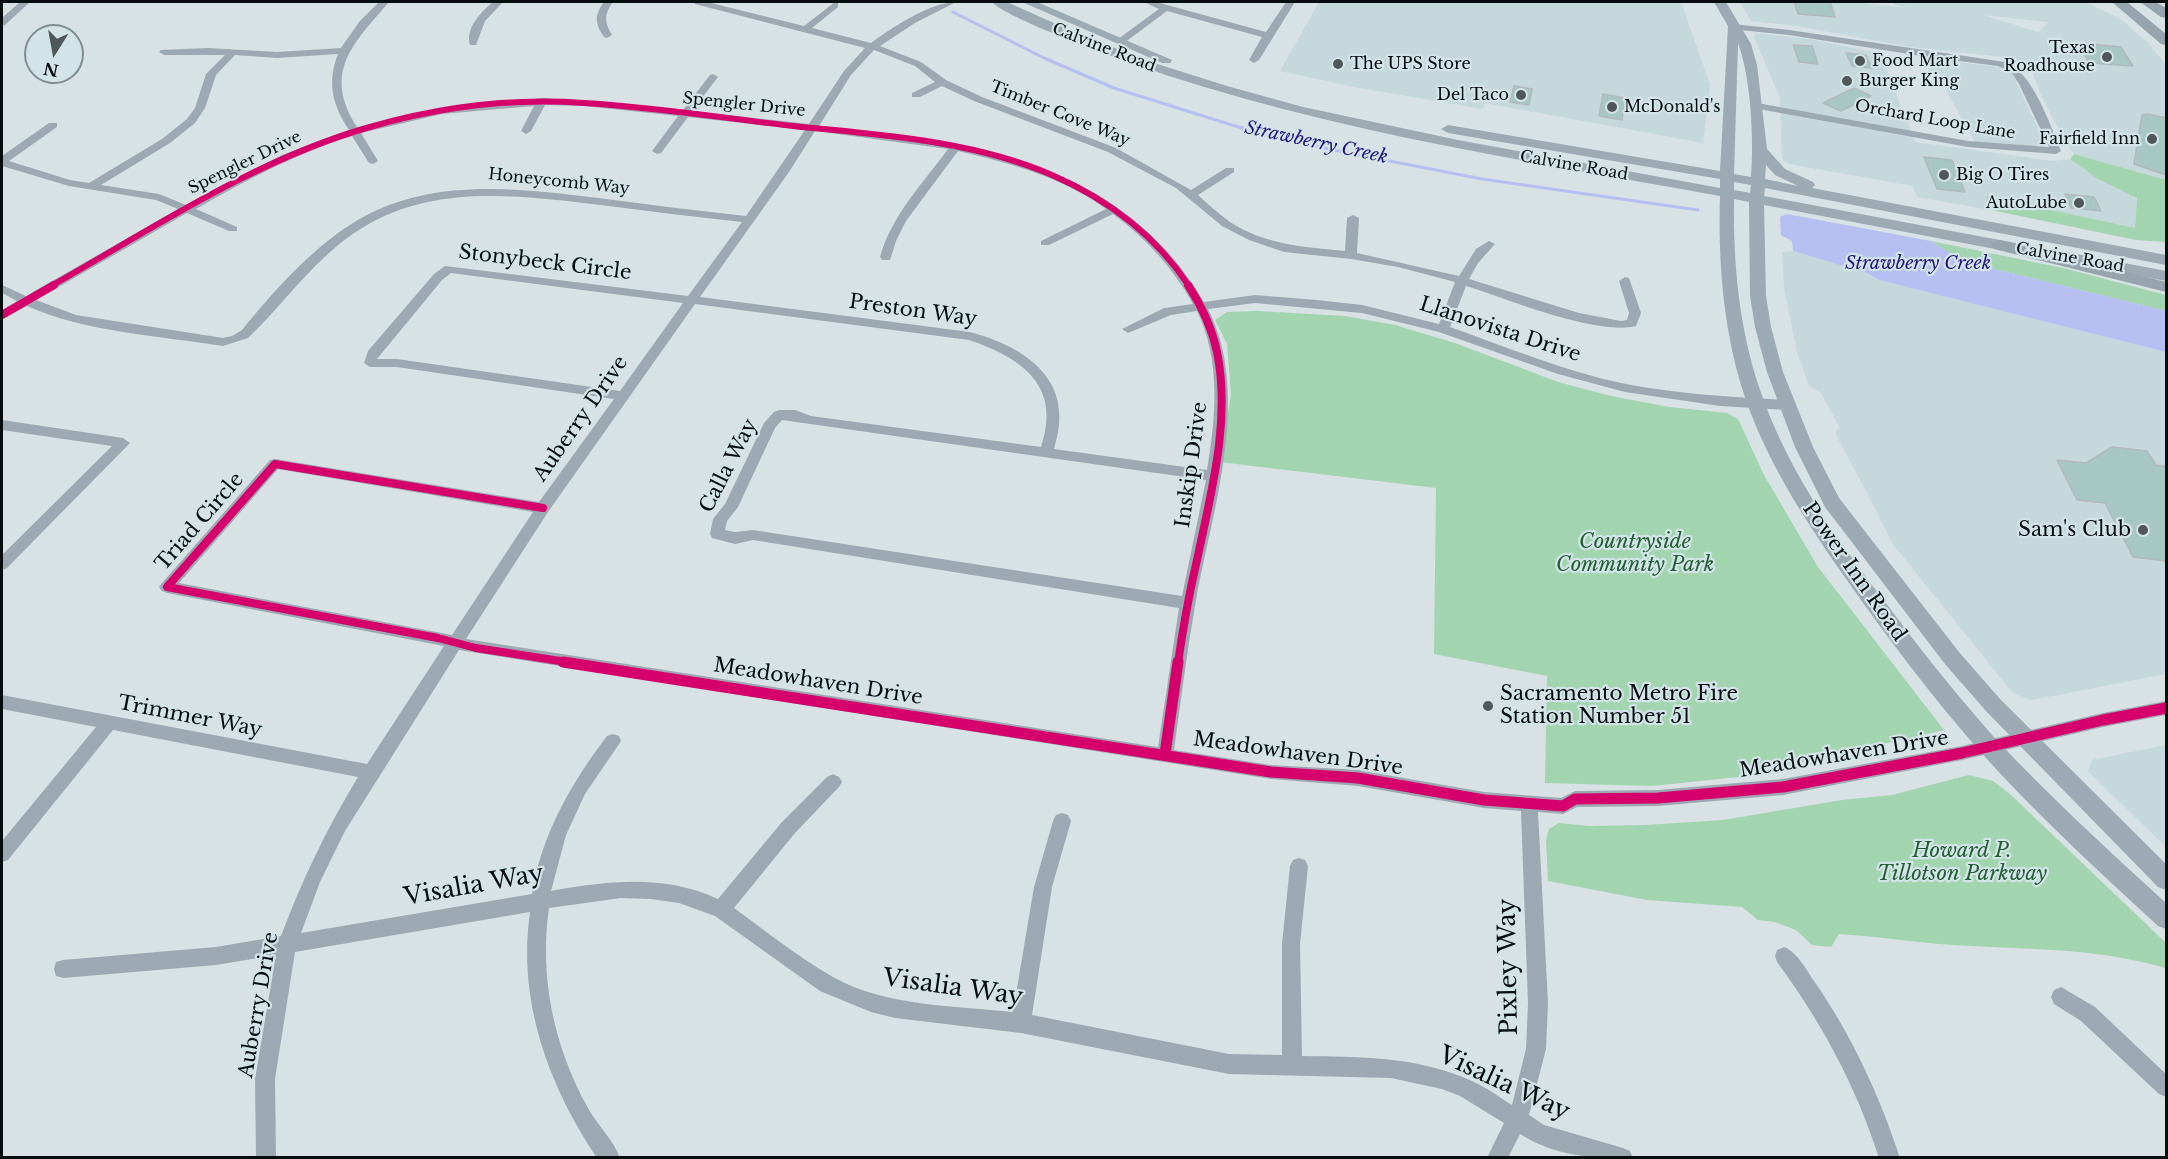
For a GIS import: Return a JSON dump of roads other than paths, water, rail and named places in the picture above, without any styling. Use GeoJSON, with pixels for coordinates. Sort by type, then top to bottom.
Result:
{"type":"FeatureCollection","features":[{"type":"Feature","properties":{"kind":"highway"},"geometry":{"type":"LineString","coordinates":[[2119,2],[2166,41]]}},
{"type":"Feature","properties":{"kind":"highway"},"geometry":{"type":"LineString","coordinates":[[2147,2],[2166,14]]}},
{"type":"Feature","properties":{"kind":"highway"},"geometry":{"type":"LineString","coordinates":[[2000,245],[2166,287]]}},
{"type":"Feature","properties":{"kind":"main road","name":"Calvine Road"},"geometry":{"type":"LineString","coordinates":[[998,2],[1040,23],[1114,54],[1240,96],[1386,130],[1727,185]]}},
{"type":"Feature","properties":{"kind":"main road","name":"Calvine Road"},"geometry":{"type":"LineString","coordinates":[[1028,2],[1162,59],[1230,80],[1375,116],[1757,191],[2000,245],[2166,276]]}},
{"type":"Feature","properties":{"kind":"main road","name":"Power Inn Road"},"geometry":{"type":"LineString","coordinates":[[1720,2],[1745,44],[1751,65],[1760,150],[1757,191],[1758,296],[1766,339],[1786,405],[1804,447],[1832,502],[1952,658],[2026,739],[2166,879]]}},
{"type":"Feature","properties":{"kind":"main road","name":"Power Inn Road"},"geometry":{"type":"LineString","coordinates":[[1733,27],[1727,185],[1733,310],[1750,385],[1773,443],[1814,520],[1902,641],[1990,747],[2166,918]]}},
{"type":"Feature","properties":{"kind":"main road"},"geometry":{"type":"LineString","coordinates":[[1760,150],[1780,172],[1805,184],[1865,203]]}},
{"type":"Feature","properties":{"kind":"main road","name":"Calvine Road"},"geometry":{"type":"LineString","coordinates":[[1757,191],[1865,203],[2166,260]]}},
{"type":"Feature","properties":{"kind":"street"},"geometry":{"type":"LineString","coordinates":[[2,23],[25,2]]}},
{"type":"Feature","properties":{"kind":"street"},"geometry":{"type":"LineString","coordinates":[[373,160],[357,131],[342,111],[337,96],[337,72],[344,51],[359,28],[384,2]]}},
{"type":"Feature","properties":{"kind":"street"},"geometry":{"type":"LineString","coordinates":[[473,43],[479,22],[498,2]]}},
{"type":"Feature","properties":{"kind":"street"},"geometry":{"type":"LineString","coordinates":[[607,35],[599,18],[608,2]]}},
{"type":"Feature","properties":{"kind":"street","name":"Timber Cove Way"},"geometry":{"type":"LineString","coordinates":[[705,2],[873,46],[918,64],[942,82],[1002,110],[1086,138],[1112,150],[1192,194],[1226,224],[1253,238],[1284,248],[1351,255],[1399,264],[1464,281],[1577,317],[1621,325],[1632,323],[1635,313],[1625,281]]}},
{"type":"Feature","properties":{"kind":"street","name":"Auberry Drive"},"geometry":{"type":"LineString","coordinates":[[266,1158],[265,1079],[287,944],[317,870],[339,825],[543,508],[750,220],[847,73],[873,46],[923,15],[952,2]]}},
{"type":"Feature","properties":{"kind":"street"},"geometry":{"type":"LineString","coordinates":[[1148,2],[1268,36]]}},
{"type":"Feature","properties":{"kind":"street"},"geometry":{"type":"LineString","coordinates":[[1254,60],[1290,2]]}},
{"type":"Feature","properties":{"kind":"street"},"geometry":{"type":"LineString","coordinates":[[806,29],[835,5]]}},
{"type":"Feature","properties":{"kind":"street"},"geometry":{"type":"LineString","coordinates":[[1121,41],[1166,8]]}},
{"type":"Feature","properties":{"kind":"street","name":"Orchard Loop Lane"},"geometry":{"type":"LineString","coordinates":[[1733,27],[1794,32],[1898,52],[1989,62],[2011,68],[2023,83],[2056,151],[2052,153],[1968,144],[1757,106]]}},
{"type":"Feature","properties":{"kind":"street"},"geometry":{"type":"LineString","coordinates":[[164,52],[208,51],[283,55],[344,51]]}},
{"type":"Feature","properties":{"kind":"street"},"geometry":{"type":"LineString","coordinates":[[92,186],[166,141],[191,121],[200,108],[211,74],[232,53]]}},
{"type":"Feature","properties":{"kind":"street"},"geometry":{"type":"LineString","coordinates":[[684,114],[713,77]]}},
{"type":"Feature","properties":{"kind":"street"},"geometry":{"type":"LineString","coordinates":[[916,95],[942,82]]}},
{"type":"Feature","properties":{"kind":"street"},"geometry":{"type":"LineString","coordinates":[[526,131],[542,101]]}},
{"type":"Feature","properties":{"kind":"street","name":"Spengler Drive"},"geometry":{"type":"LineString","coordinates":[[2,315],[187,209],[269,165],[386,122],[466,107],[542,101],[584,103],[812,128]]}},
{"type":"Feature","properties":{"kind":"street","name":"Spengler Drive"},"geometry":{"type":"LineString","coordinates":[[657,151],[684,114]]}},
{"type":"Feature","properties":{"kind":"street"},"geometry":{"type":"LineString","coordinates":[[53,125],[4,158],[3,163],[69,183],[150,195],[187,209]]}},
{"type":"Feature","properties":{"kind":"street","name":"Inskip Drive"},"geometry":{"type":"LineString","coordinates":[[812,128],[956,146],[993,154],[1048,173],[1114,209],[1163,250],[1191,287],[1208,324],[1219,363],[1220,414],[1212,476],[1187,603],[1165,753]]}},
{"type":"Feature","properties":{"kind":"street"},"geometry":{"type":"LineString","coordinates":[[886,257],[890,241],[911,206],[953,153],[956,146]]}},
{"type":"Feature","properties":{"kind":"street"},"geometry":{"type":"LineString","coordinates":[[1192,194],[1230,170]]}},
{"type":"Feature","properties":{"kind":"street","name":"Honeycomb Way"},"geometry":{"type":"LineString","coordinates":[[26,301],[51,312],[83,320],[223,342],[236,341],[248,333],[252,325],[348,232],[384,212],[429,198],[462,192],[508,191],[750,220]]}},
{"type":"Feature","properties":{"kind":"street","name":"Spengler Drive"},"geometry":{"type":"LineString","coordinates":[[187,209],[233,229]]}},
{"type":"Feature","properties":{"kind":"street"},"geometry":{"type":"LineString","coordinates":[[1045,243],[1114,209]]}},
{"type":"Feature","properties":{"kind":"street"},"geometry":{"type":"LineString","coordinates":[[1351,255],[1353,218]]}},
{"type":"Feature","properties":{"kind":"street"},"geometry":{"type":"LineString","coordinates":[[1443,329],[1472,261],[1489,243]]}},
{"type":"Feature","properties":{"kind":"street","name":"Stonybeck Circle"},"geometry":{"type":"LineString","coordinates":[[622,396],[397,363],[370,363],[372,354],[381,343],[438,278],[449,269],[690,301]]}},
{"type":"Feature","properties":{"kind":"street"},"geometry":{"type":"LineString","coordinates":[[2,289],[26,301]]}},
{"type":"Feature","properties":{"kind":"street","name":"Llanovista Drive"},"geometry":{"type":"LineString","coordinates":[[1128,329],[1168,311],[1255,299],[1362,309],[1443,329],[1563,371],[1625,388],[1786,405]]}},
{"type":"Feature","properties":{"kind":"street","name":"Preston Way"},"geometry":{"type":"LineString","coordinates":[[690,301],[970,336],[998,345],[1030,365],[1050,393],[1054,420],[1046,452]]}},
{"type":"Feature","properties":{"kind":"street","name":"Calla Way"},"geometry":{"type":"LineString","coordinates":[[1187,603],[753,535],[735,538],[717,534],[720,519],[731,507],[769,426],[779,415],[795,415],[810,420],[1212,476]]}},
{"type":"Feature","properties":{"kind":"street"},"geometry":{"type":"LineString","coordinates":[[2,425],[123,443],[2,564]]}},
{"type":"Feature","properties":{"kind":"street","name":"Triad Circle"},"geometry":{"type":"LineString","coordinates":[[457,643],[167,587],[275,464],[543,508]]}},
{"type":"Feature","properties":{"kind":"street","name":"Meadowhaven Drive"},"geometry":{"type":"LineString","coordinates":[[457,643],[1165,753],[1271,772],[1358,778],[1456,797],[1563,806],[1575,799],[1658,798],[1783,787],[1990,747],[2103,720],[2166,708]]}},
{"type":"Feature","properties":{"kind":"street","name":"Trimmer Way"},"geometry":{"type":"LineString","coordinates":[[2,702],[371,772]]}},
{"type":"Feature","properties":{"kind":"street"},"geometry":{"type":"LineString","coordinates":[[2,854],[109,723]]}},
{"type":"Feature","properties":{"kind":"street"},"geometry":{"type":"LineString","coordinates":[[610,1158],[578,1113],[557,1071],[542,1021],[536,971],[540,900],[552,854],[569,809],[589,772],[613,741]]}},
{"type":"Feature","properties":{"kind":"street"},"geometry":{"type":"LineString","coordinates":[[721,910],[807,806],[833,782]]}},
{"type":"Feature","properties":{"kind":"street","name":"Pixley Way"},"geometry":{"type":"LineString","coordinates":[[1497,1158],[1517,1119],[1532,1073],[1536,1049],[1538,1003],[1529,804]]}},
{"type":"Feature","properties":{"kind":"street"},"geometry":{"type":"LineString","coordinates":[[1022,1023],[1043,887],[1062,821]]}},
{"type":"Feature","properties":{"kind":"street"},"geometry":{"type":"LineString","coordinates":[[1292,1066],[1291,944],[1299,866]]}},
{"type":"Feature","properties":{"kind":"street","name":"Visalia Way"},"geometry":{"type":"LineString","coordinates":[[63,969],[216,956],[540,900],[606,890],[647,889],[685,895],[721,910],[807,972],[848,994],[895,1008],[1022,1023],[1229,1064],[1391,1068],[1416,1072],[1467,1089],[1540,1134],[1623,1158]]}},
{"type":"Feature","properties":{"kind":"street"},"geometry":{"type":"LineString","coordinates":[[1784,956],[1829,1019],[1854,1065],[1876,1111],[1890,1158]]}},
{"type":"Feature","properties":{"kind":"street"},"geometry":{"type":"LineString","coordinates":[[2061,997],[2097,1022],[2166,1087]]}},
{"type":"Feature","properties":{"kind":"water","name":"Strawberry Creek"},"geometry":{"type":"Polygon","coordinates":[[[1787,214],[1931,241],[1962,261],[2166,311],[2166,352],[1879,280],[1867,273],[1793,251],[1792,241],[1781,235],[1780,217],[1787,214]]]}},
{"type":"Feature","properties":{"kind":"waterway","name":"Strawberry Creek"},"geometry":{"type":"LineString","coordinates":[[953,12],[1044,58],[1114,88],[1235,126],[1333,150],[1482,179],[1698,210]]}},
{"type":"Feature","properties":{"kind":"place","name":"Texas Roadhouse"},"geometry":{"type":"Point","coordinates":[2107,57]}},
{"type":"Feature","properties":{"kind":"place","name":"Food Mart"},"geometry":{"type":"Point","coordinates":[1860,61]}},
{"type":"Feature","properties":{"kind":"place","name":"The UPS Store"},"geometry":{"type":"Point","coordinates":[1338,64]}},
{"type":"Feature","properties":{"kind":"place","name":"Burger King"},"geometry":{"type":"Point","coordinates":[1847,81]}},
{"type":"Feature","properties":{"kind":"place","name":"Del Taco"},"geometry":{"type":"Point","coordinates":[1521,95]}},
{"type":"Feature","properties":{"kind":"place","name":"McDonald's"},"geometry":{"type":"Point","coordinates":[1612,107]}},
{"type":"Feature","properties":{"kind":"place","name":"Fairfield Inn"},"geometry":{"type":"Point","coordinates":[2152,139]}},
{"type":"Feature","properties":{"kind":"place","name":"Big O Tires"},"geometry":{"type":"Point","coordinates":[1944,175]}},
{"type":"Feature","properties":{"kind":"place","name":"AutoLube"},"geometry":{"type":"Point","coordinates":[2079,203]}},
{"type":"Feature","properties":{"kind":"place","name":"Sam's Club"},"geometry":{"type":"Point","coordinates":[2143,530]}},
{"type":"Feature","properties":{"kind":"place","name":"Sacramento Metro Fire Station Number 51"},"geometry":{"type":"Point","coordinates":[1488,706]}},
{"type":"Feature","properties":{"kind":"park label","name":"Countryside Community Park"},"geometry":{"type":"Point","coordinates":[1635,554]}},
{"type":"Feature","properties":{"kind":"park label","name":"Howard P. Tillotson Parkway"},"geometry":{"type":"Point","coordinates":[1962,862]}}]}
